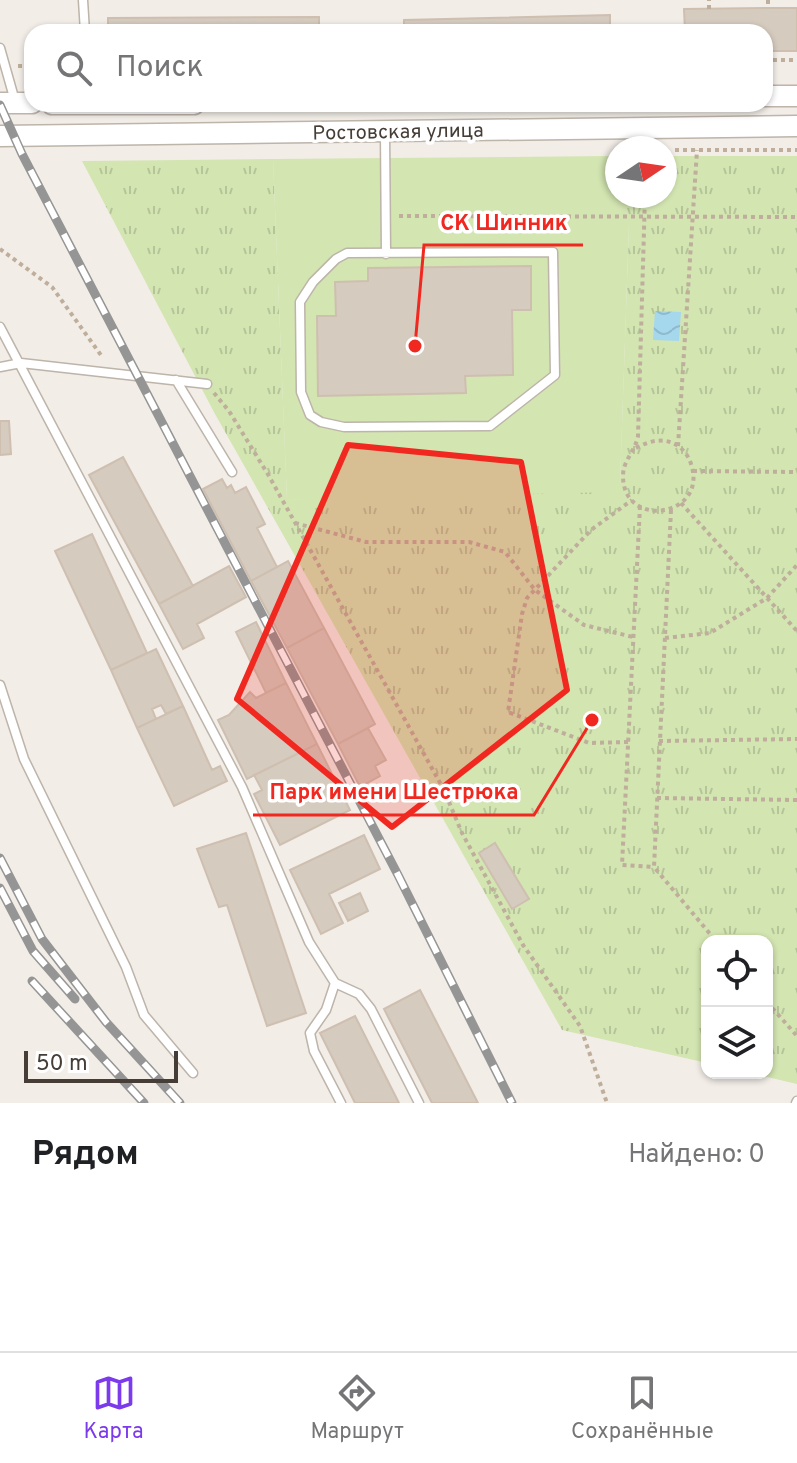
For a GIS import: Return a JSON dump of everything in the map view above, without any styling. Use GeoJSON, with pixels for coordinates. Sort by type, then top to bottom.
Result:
{"type":"FeatureCollection","features":[{"type":"Feature","properties":{"kind":"street"},"geometry":{"type":"LineString","coordinates":[[773,96],[797,96]]}},
{"type":"Feature","properties":{"kind":"street","name":"Ростовская улица"},"geometry":{"type":"LineString","coordinates":[[0,136],[797,126]]}},
{"type":"Feature","properties":{"kind":"lane"},"geometry":{"type":"LineString","coordinates":[[83,0],[84,24]]}},
{"type":"Feature","properties":{"kind":"lane"},"geometry":{"type":"LineString","coordinates":[[0,48],[16,103]]}},
{"type":"Feature","properties":{"kind":"lane"},"geometry":{"type":"LineString","coordinates":[[385,131],[386,254]]}},
{"type":"Feature","properties":{"kind":"lane"},"geometry":{"type":"LineString","coordinates":[[553,252],[555,375],[490,426],[344,427],[321,422],[310,415],[301,392],[300,302],[313,282],[336,259],[347,253],[386,254],[553,252]]}},
{"type":"Feature","properties":{"kind":"lane"},"geometry":{"type":"LineString","coordinates":[[0,327],[242,787],[309,942],[335,983],[359,994],[371,1009],[419,1103]]}},
{"type":"Feature","properties":{"kind":"lane"},"geometry":{"type":"LineString","coordinates":[[0,367],[21,363],[207,384]]}},
{"type":"Feature","properties":{"kind":"lane"},"geometry":{"type":"LineString","coordinates":[[176,380],[232,472]]}},
{"type":"Feature","properties":{"kind":"lane"},"geometry":{"type":"LineString","coordinates":[[0,685],[24,759],[126,967],[144,1015],[193,1073]]}},
{"type":"Feature","properties":{"kind":"lane"},"geometry":{"type":"LineString","coordinates":[[335,983],[326,1010],[310,1033],[314,1051],[341,1103]]}},
{"type":"Feature","properties":{"kind":"path"},"geometry":{"type":"LineString","coordinates":[[709,0],[709,9]]}},
{"type":"Feature","properties":{"kind":"path"},"geometry":{"type":"LineString","coordinates":[[768,0],[768,8]]}},
{"type":"Feature","properties":{"kind":"path"},"geometry":{"type":"LineString","coordinates":[[773,60],[797,60]]}},
{"type":"Feature","properties":{"kind":"path"},"geometry":{"type":"LineString","coordinates":[[677,150],[797,150]]}},
{"type":"Feature","properties":{"kind":"path"},"geometry":{"type":"LineString","coordinates":[[678,446],[697,150]]}},
{"type":"Feature","properties":{"kind":"path"},"geometry":{"type":"LineString","coordinates":[[636,448],[644,208]]}},
{"type":"Feature","properties":{"kind":"path"},"geometry":{"type":"LineString","coordinates":[[386,216],[797,217]]}},
{"type":"Feature","properties":{"kind":"path"},"geometry":{"type":"LineString","coordinates":[[0,249],[52,287],[114,373]]}},
{"type":"Feature","properties":{"kind":"path"},"geometry":{"type":"LineString","coordinates":[[207,384],[229,411],[295,523],[443,788],[462,833],[523,945],[580,1026],[607,1103]]}},
{"type":"Feature","properties":{"kind":"path"},"geometry":{"type":"LineString","coordinates":[[651,441],[678,446],[690,459],[692,487],[681,503],[671,509],[651,511],[640,506],[632,500],[623,479],[628,457],[636,448],[651,441]]}},
{"type":"Feature","properties":{"kind":"path"},"geometry":{"type":"LineString","coordinates":[[693,471],[797,472]]}},
{"type":"Feature","properties":{"kind":"path"},"geometry":{"type":"LineString","coordinates":[[628,742],[589,743],[508,712],[527,598],[591,530],[632,500]]}},
{"type":"Feature","properties":{"kind":"path"},"geometry":{"type":"LineString","coordinates":[[681,503],[797,631]]}},
{"type":"Feature","properties":{"kind":"path"},"geometry":{"type":"LineString","coordinates":[[640,506],[622,865],[654,867]]}},
{"type":"Feature","properties":{"kind":"path"},"geometry":{"type":"LineString","coordinates":[[671,509],[654,867],[711,935]]}},
{"type":"Feature","properties":{"kind":"path"},"geometry":{"type":"LineString","coordinates":[[295,523],[366,542],[469,542],[505,552],[535,590],[584,625],[633,637]]}},
{"type":"Feature","properties":{"kind":"path"},"geometry":{"type":"LineString","coordinates":[[665,638],[710,633],[767,598],[797,565]]}},
{"type":"Feature","properties":{"kind":"path"},"geometry":{"type":"LineString","coordinates":[[659,741],[797,739]]}},
{"type":"Feature","properties":{"kind":"path"},"geometry":{"type":"LineString","coordinates":[[657,798],[797,800]]}},
{"type":"Feature","properties":{"kind":"path"},"geometry":{"type":"LineString","coordinates":[[771,1007],[797,1036]]}},
{"type":"Feature","properties":{"kind":"highlighted area"},"geometry":{"type":"Polygon","coordinates":[[[348,445],[521,462],[567,690],[392,827],[237,699],[348,445]]]}},
{"type":"Feature","properties":{"kind":"green space"},"geometry":{"type":"Polygon","coordinates":[[[605,156],[605,208],[613,208],[613,223],[629,224],[620,484],[612,492],[287,500],[273,159],[605,156]]]}},
{"type":"Feature","properties":{"kind":"green space"},"geometry":{"type":"Polygon","coordinates":[[[677,156],[797,156],[797,1084],[773,1078],[773,935],[701,935],[701,1062],[562,1030],[215,414],[82,161],[273,159],[287,500],[620,484],[629,225],[613,224],[613,208],[677,208],[677,156]]]}},
{"type":"Feature","properties":{"kind":"water"},"geometry":{"type":"Polygon","coordinates":[[[655,311],[681,312],[679,341],[653,340],[655,311]]]}},
{"type":"Feature","properties":{"kind":"building"},"geometry":{"type":"Polygon","coordinates":[[[797,8],[797,51],[773,51],[773,24],[685,24],[684,9],[797,8]]]}},
{"type":"Feature","properties":{"kind":"building"},"geometry":{"type":"Polygon","coordinates":[[[610,15],[610,24],[404,24],[404,20],[610,15]]]}},
{"type":"Feature","properties":{"kind":"building"},"geometry":{"type":"Polygon","coordinates":[[[319,17],[319,24],[108,24],[108,18],[319,17]]]}},
{"type":"Feature","properties":{"kind":"building"},"geometry":{"type":"Polygon","coordinates":[[[531,266],[531,310],[512,310],[513,375],[465,376],[466,393],[318,396],[317,316],[336,316],[335,282],[368,281],[368,268],[531,266]]]}},
{"type":"Feature","properties":{"kind":"building"},"geometry":{"type":"Polygon","coordinates":[[[0,421],[9,421],[11,454],[0,455],[0,421]]]}},
{"type":"Feature","properties":{"kind":"building"},"geometry":{"type":"Polygon","coordinates":[[[123,457],[193,586],[159,604],[89,475],[123,457]]]}},
{"type":"Feature","properties":{"kind":"building"},"geometry":{"type":"Polygon","coordinates":[[[222,479],[227,488],[231,485],[235,493],[246,487],[265,524],[257,528],[277,567],[251,581],[203,489],[222,479]]]}},
{"type":"Feature","properties":{"kind":"building"},"geometry":{"type":"Polygon","coordinates":[[[92,534],[147,653],[111,670],[55,551],[92,534]]]}},
{"type":"Feature","properties":{"kind":"building"},"geometry":{"type":"Polygon","coordinates":[[[288,561],[324,628],[287,648],[251,581],[288,561]]]}},
{"type":"Feature","properties":{"kind":"building"},"geometry":{"type":"Polygon","coordinates":[[[229,566],[246,597],[197,624],[204,638],[183,649],[159,604],[229,566]]]}},
{"type":"Feature","properties":{"kind":"building"},"geometry":{"type":"Polygon","coordinates":[[[256,622],[286,683],[266,693],[236,632],[256,622]]]}},
{"type":"Feature","properties":{"kind":"building"},"geometry":{"type":"Polygon","coordinates":[[[324,628],[375,724],[338,744],[287,648],[324,628]]]}},
{"type":"Feature","properties":{"kind":"building"},"geometry":{"type":"Polygon","coordinates":[[[156,649],[183,706],[166,714],[161,705],[152,709],[156,719],[137,728],[111,670],[156,649]]]}},
{"type":"Feature","properties":{"kind":"building"},"geometry":{"type":"Polygon","coordinates":[[[286,683],[317,744],[247,779],[218,720],[229,715],[250,692],[256,698],[286,683]]]}},
{"type":"Feature","properties":{"kind":"building"},"geometry":{"type":"Polygon","coordinates":[[[183,706],[212,770],[220,766],[227,781],[174,806],[137,728],[183,706]]]}},
{"type":"Feature","properties":{"kind":"building"},"geometry":{"type":"Polygon","coordinates":[[[368,728],[386,760],[375,766],[380,776],[360,787],[338,744],[368,728]]]}},
{"type":"Feature","properties":{"kind":"building"},"geometry":{"type":"Polygon","coordinates":[[[317,744],[350,810],[280,845],[254,794],[262,790],[254,775],[317,744]]]}},
{"type":"Feature","properties":{"kind":"building"},"geometry":{"type":"Polygon","coordinates":[[[246,833],[306,1013],[267,1026],[227,905],[219,907],[197,849],[246,833]]]}},
{"type":"Feature","properties":{"kind":"building"},"geometry":{"type":"Polygon","coordinates":[[[364,835],[380,869],[329,894],[343,923],[321,934],[290,870],[364,835]]]}},
{"type":"Feature","properties":{"kind":"building"},"geometry":{"type":"Polygon","coordinates":[[[495,843],[529,899],[512,909],[479,853],[495,843]]]}},
{"type":"Feature","properties":{"kind":"building"},"geometry":{"type":"Polygon","coordinates":[[[360,893],[368,911],[348,921],[339,903],[360,893]]]}},
{"type":"Feature","properties":{"kind":"building"},"geometry":{"type":"Polygon","coordinates":[[[420,990],[478,1103],[432,1103],[384,1009],[420,990]]]}},
{"type":"Feature","properties":{"kind":"building"},"geometry":{"type":"Polygon","coordinates":[[[355,1016],[399,1103],[355,1103],[320,1033],[355,1016]]]}},
{"type":"Feature","properties":{"kind":"railway"},"geometry":{"type":"LineString","coordinates":[[0,105],[22,154],[398,875],[512,1103]]}},
{"type":"Feature","properties":{"kind":"railway"},"geometry":{"type":"LineString","coordinates":[[0,858],[42,939],[106,1022],[180,1103]]}},
{"type":"Feature","properties":{"kind":"railway"},"geometry":{"type":"LineString","coordinates":[[0,888],[33,951],[75,999]]}},
{"type":"Feature","properties":{"kind":"railway"},"geometry":{"type":"LineString","coordinates":[[32,981],[144,1103]]}},
{"type":"Feature","properties":{"kind":"place","name":"СК Шинник"},"geometry":{"type":"Point","coordinates":[415,346]}},
{"type":"Feature","properties":{"kind":"place","name":"Парк имени Шестрюка"},"geometry":{"type":"Point","coordinates":[592,720]}}]}
